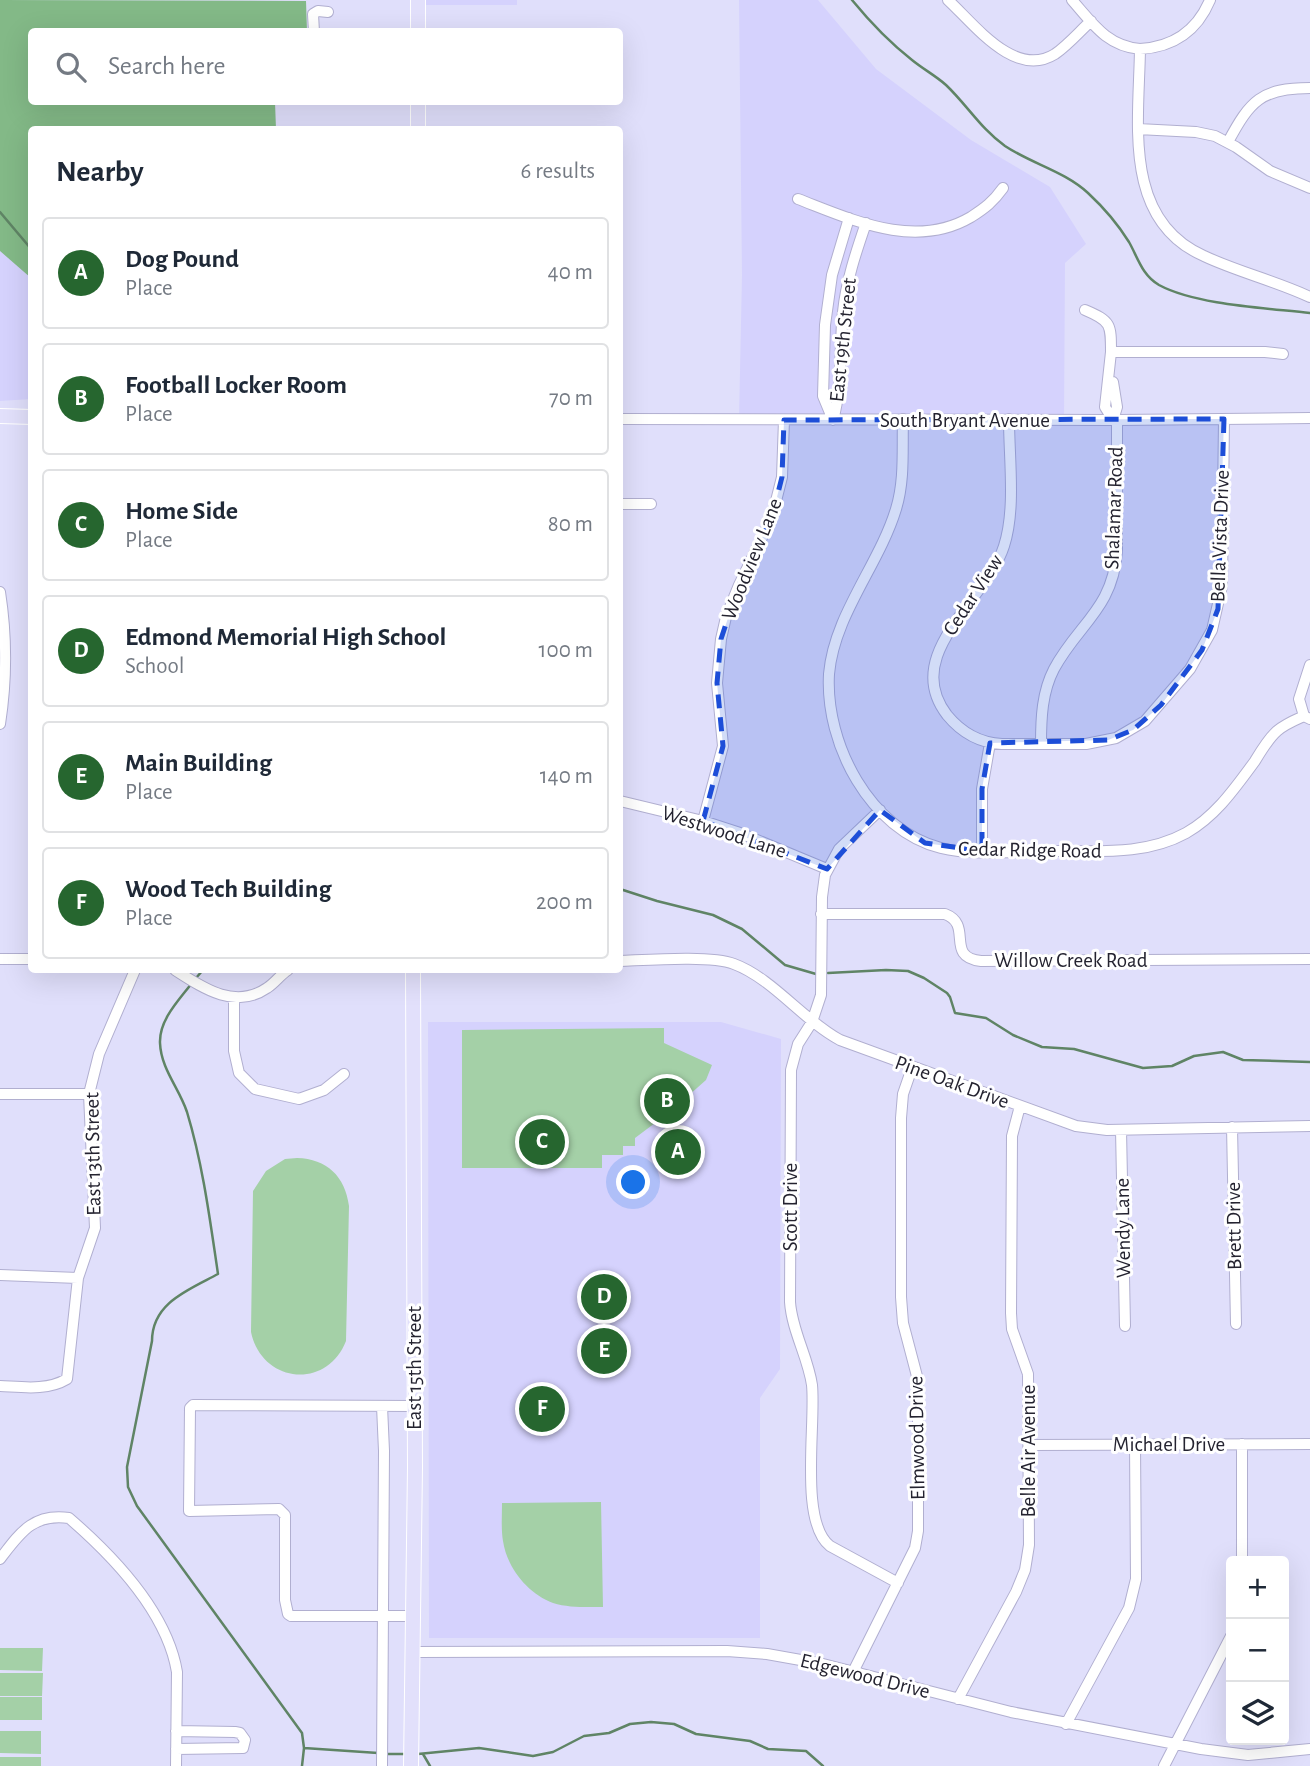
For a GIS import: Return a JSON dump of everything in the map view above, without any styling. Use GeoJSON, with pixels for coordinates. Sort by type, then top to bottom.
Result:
{"type":"FeatureCollection","features":[{"type":"Feature","properties":{"kind":"main road"},"geometry":{"type":"LineString","coordinates":[[418,0],[418,28]]}},
{"type":"Feature","properties":{"kind":"main road"},"geometry":{"type":"LineString","coordinates":[[418,105],[418,126]]}},
{"type":"Feature","properties":{"kind":"main road"},"geometry":{"type":"LineString","coordinates":[[0,416],[28,417]]}},
{"type":"Feature","properties":{"kind":"main road","name":"East 15th Street"},"geometry":{"type":"LineString","coordinates":[[411,1766],[415,1406],[413,973]]}},
{"type":"Feature","properties":{"kind":"street"},"geometry":{"type":"LineString","coordinates":[[948,0],[1001,49],[1020,60],[1038,61],[1056,53],[1091,21]]}},
{"type":"Feature","properties":{"kind":"street"},"geometry":{"type":"LineString","coordinates":[[1073,0],[1116,44],[1140,49],[1173,43],[1184,36],[1196,24],[1210,0]]}},
{"type":"Feature","properties":{"kind":"street"},"geometry":{"type":"LineString","coordinates":[[314,28],[313,14],[318,11],[328,12]]}},
{"type":"Feature","properties":{"kind":"street"},"geometry":{"type":"LineString","coordinates":[[1140,49],[1138,162],[1146,192],[1156,213],[1174,235],[1203,256],[1310,297]]}},
{"type":"Feature","properties":{"kind":"street"},"geometry":{"type":"LineString","coordinates":[[1228,142],[1245,112],[1259,99],[1277,91],[1310,88]]}},
{"type":"Feature","properties":{"kind":"street"},"geometry":{"type":"LineString","coordinates":[[1138,130],[1196,132],[1228,142],[1270,172],[1310,188]]}},
{"type":"Feature","properties":{"kind":"street"},"geometry":{"type":"LineString","coordinates":[[798,199],[849,218],[907,233],[936,231],[959,224],[993,204],[1003,188]]}},
{"type":"Feature","properties":{"kind":"street","name":"East 19th Street"},"geometry":{"type":"LineString","coordinates":[[833,420],[823,396],[825,325],[832,275],[849,218]]}},
{"type":"Feature","properties":{"kind":"street","name":"East 19th Street"},"geometry":{"type":"LineString","coordinates":[[833,420],[839,397],[843,312],[849,275],[866,223]]}},
{"type":"Feature","properties":{"kind":"street","name":"Shalamar Road"},"geometry":{"type":"LineString","coordinates":[[1041,744],[1043,705],[1054,669],[1103,602],[1115,569],[1114,420],[1117,407],[1111,371],[1110,325],[1104,318],[1085,310]]}},
{"type":"Feature","properties":{"kind":"street"},"geometry":{"type":"LineString","coordinates":[[1111,352],[1265,352],[1283,355]]}},
{"type":"Feature","properties":{"kind":"street","name":"South Bryant Avenue"},"geometry":{"type":"LineString","coordinates":[[623,419],[1310,418]]}},
{"type":"Feature","properties":{"kind":"street","name":"Cedar Ridge Road"},"geometry":{"type":"LineString","coordinates":[[903,419],[902,478],[897,506],[842,625],[830,671],[831,715],[837,739],[860,784],[880,810],[907,834],[925,843],[957,851],[1124,851],[1164,843],[1199,824],[1216,810],[1275,733],[1307,717]]}},
{"type":"Feature","properties":{"kind":"street","name":"Cedar View"},"geometry":{"type":"LineString","coordinates":[[990,743],[963,731],[945,712],[936,694],[934,667],[942,642],[993,570],[1005,543],[1010,516],[1009,419]]}},
{"type":"Feature","properties":{"kind":"street","name":"Bella Vista Drive"},"geometry":{"type":"LineString","coordinates":[[990,743],[1099,742],[1116,738],[1133,730],[1161,705],[1202,650],[1218,609],[1222,586],[1224,419]]}},
{"type":"Feature","properties":{"kind":"street","name":"Woodview Lane"},"geometry":{"type":"LineString","coordinates":[[703,821],[723,746],[717,683],[721,639],[739,585],[772,517],[782,477],[784,420]]}},
{"type":"Feature","properties":{"kind":"street"},"geometry":{"type":"LineString","coordinates":[[623,504],[651,504]]}},
{"type":"Feature","properties":{"kind":"street"},"geometry":{"type":"LineString","coordinates":[[0,592],[5,625],[6,670],[0,724]]}},
{"type":"Feature","properties":{"kind":"street"},"geometry":{"type":"LineString","coordinates":[[1307,717],[1299,699],[1310,665]]}},
{"type":"Feature","properties":{"kind":"street"},"geometry":{"type":"LineString","coordinates":[[982,851],[982,789],[990,743]]}},
{"type":"Feature","properties":{"kind":"street","name":"Westwood Lane"},"geometry":{"type":"LineString","coordinates":[[623,802],[740,833],[827,869]]}},
{"type":"Feature","properties":{"kind":"street","name":"Scott Drive"},"geometry":{"type":"LineString","coordinates":[[880,810],[839,849],[827,869],[822,890],[821,995],[812,1021],[798,1044],[791,1070],[790,1302],[811,1383],[814,1522],[819,1535],[830,1546],[898,1583]]}},
{"type":"Feature","properties":{"kind":"street","name":"Willow Creek Road"},"geometry":{"type":"LineString","coordinates":[[821,914],[946,914],[952,916],[959,926],[963,954],[975,960],[1310,959]]}},
{"type":"Feature","properties":{"kind":"street"},"geometry":{"type":"LineString","coordinates":[[0,959],[28,959]]}},
{"type":"Feature","properties":{"kind":"street","name":"Pine Oak Drive"},"geometry":{"type":"LineString","coordinates":[[623,961],[713,960],[736,964],[756,976],[840,1041],[1076,1126],[1121,1130],[1310,1126]]}},
{"type":"Feature","properties":{"kind":"street","name":"East 13th Street"},"geometry":{"type":"LineString","coordinates":[[0,1387],[44,1387],[67,1380],[71,1322],[78,1278],[95,1228],[89,1094],[99,1054],[134,973]]}},
{"type":"Feature","properties":{"kind":"street"},"geometry":{"type":"LineString","coordinates":[[180,973],[204,989],[234,998],[244,998],[269,988],[285,973]]}},
{"type":"Feature","properties":{"kind":"street"},"geometry":{"type":"LineString","coordinates":[[234,998],[234,1051],[239,1073],[255,1089],[299,1099],[324,1090],[344,1074]]}},
{"type":"Feature","properties":{"kind":"street","name":"Elmwood Drive"},"geometry":{"type":"LineString","coordinates":[[853,1672],[915,1548],[918,1531],[918,1380],[903,1322],[901,1297],[901,1118],[903,1094],[912,1068]]}},
{"type":"Feature","properties":{"kind":"street"},"geometry":{"type":"LineString","coordinates":[[0,1094],[89,1094]]}},
{"type":"Feature","properties":{"kind":"street","name":"Belle Air Avenue"},"geometry":{"type":"LineString","coordinates":[[958,1699],[1025,1570],[1029,1545],[1028,1374],[1012,1329],[1011,1313],[1012,1136],[1020,1106]]}},
{"type":"Feature","properties":{"kind":"street","name":"Brett Drive"},"geometry":{"type":"LineString","coordinates":[[1232,1127],[1236,1324]]}},
{"type":"Feature","properties":{"kind":"street","name":"Wendy Lane"},"geometry":{"type":"LineString","coordinates":[[1121,1130],[1125,1326]]}},
{"type":"Feature","properties":{"kind":"street"},"geometry":{"type":"LineString","coordinates":[[0,1275],[78,1278]]}},
{"type":"Feature","properties":{"kind":"street"},"geometry":{"type":"LineString","coordinates":[[414,1616],[291,1616],[288,1614],[285,1600],[285,1515],[279,1509],[189,1511],[192,1405],[415,1406]]}},
{"type":"Feature","properties":{"kind":"street"},"geometry":{"type":"LineString","coordinates":[[382,1406],[382,1766]]}},
{"type":"Feature","properties":{"kind":"street"},"geometry":{"type":"LineString","coordinates":[[1066,1724],[1129,1608],[1136,1579],[1135,1444]]}},
{"type":"Feature","properties":{"kind":"street"},"geometry":{"type":"LineString","coordinates":[[1242,1444],[1242,1556]]}},
{"type":"Feature","properties":{"kind":"street","name":"Michael Drive"},"geometry":{"type":"LineString","coordinates":[[1029,1445],[1310,1444]]}},
{"type":"Feature","properties":{"kind":"street"},"geometry":{"type":"LineString","coordinates":[[0,1559],[30,1524],[44,1517],[69,1517],[138,1588],[164,1631],[177,1672],[176,1766]]}},
{"type":"Feature","properties":{"kind":"street"},"geometry":{"type":"LineString","coordinates":[[1164,1766],[1226,1646]]}},
{"type":"Feature","properties":{"kind":"street","name":"Edgewood Drive"},"geometry":{"type":"LineString","coordinates":[[413,1652],[727,1651],[785,1657],[1066,1724],[1233,1754],[1310,1749]]}},
{"type":"Feature","properties":{"kind":"street"},"geometry":{"type":"LineString","coordinates":[[176,1731],[235,1732],[240,1733],[245,1740],[243,1748],[176,1749]]}},
{"type":"Feature","properties":{"kind":"highlighted area"},"geometry":{"type":"Polygon","coordinates":[[[1224,419],[1218,609],[1202,650],[1161,705],[1133,730],[1108,740],[990,743],[982,789],[982,851],[925,843],[880,810],[827,869],[703,821],[723,746],[717,683],[721,639],[739,585],[772,517],[782,477],[784,420],[1224,419]]]}},
{"type":"Feature","properties":{"kind":"shaded area"},"geometry":{"type":"Polygon","coordinates":[[[418,0],[517,0],[517,5],[418,5],[418,0]]]}},
{"type":"Feature","properties":{"kind":"shaded area"},"geometry":{"type":"Polygon","coordinates":[[[739,0],[818,0],[876,69],[971,140],[1050,187],[1086,244],[1065,263],[1064,420],[739,420],[742,275],[739,0]]]}},
{"type":"Feature","properties":{"kind":"shaded area"},"geometry":{"type":"Polygon","coordinates":[[[0,251],[28,275],[28,399],[0,401],[0,251]]]}},
{"type":"Feature","properties":{"kind":"shaded area"},"geometry":{"type":"Polygon","coordinates":[[[428,1022],[721,1022],[781,1039],[780,1369],[760,1398],[760,1638],[429,1638],[428,1022]]]}},
{"type":"Feature","properties":{"kind":"green space"},"geometry":{"type":"Polygon","coordinates":[[[0,0],[306,1],[307,28],[28,28],[28,105],[275,105],[276,126],[28,126],[28,275],[0,251],[0,0]]]}},
{"type":"Feature","properties":{"kind":"green space"},"geometry":{"type":"Polygon","coordinates":[[[664,1028],[664,1043],[712,1065],[706,1080],[679,1104],[671,1120],[665,1118],[662,1125],[655,1123],[635,1138],[635,1146],[623,1146],[623,1155],[602,1155],[602,1168],[462,1168],[462,1030],[664,1028]]]}},
{"type":"Feature","properties":{"kind":"green space"},"geometry":{"type":"Polygon","coordinates":[[[297,1158],[317,1162],[333,1171],[343,1186],[349,1206],[346,1341],[337,1357],[325,1368],[295,1374],[281,1371],[268,1362],[257,1349],[251,1332],[253,1191],[266,1171],[285,1159],[297,1158]]]}},
{"type":"Feature","properties":{"kind":"green space"},"geometry":{"type":"Polygon","coordinates":[[[601,1502],[603,1607],[559,1605],[544,1599],[527,1587],[514,1570],[505,1551],[502,1503],[601,1502]]]}},
{"type":"Feature","properties":{"kind":"green space"},"geometry":{"type":"Polygon","coordinates":[[[0,1648],[43,1648],[42,1671],[0,1670],[0,1648]]]}},
{"type":"Feature","properties":{"kind":"green space"},"geometry":{"type":"Polygon","coordinates":[[[0,1673],[43,1673],[42,1696],[0,1696],[0,1673]]]}},
{"type":"Feature","properties":{"kind":"green space"},"geometry":{"type":"Polygon","coordinates":[[[0,1697],[42,1697],[42,1720],[0,1720],[0,1697]]]}},
{"type":"Feature","properties":{"kind":"green space"},"geometry":{"type":"Polygon","coordinates":[[[0,1731],[41,1731],[41,1754],[0,1753],[0,1731]]]}},
{"type":"Feature","properties":{"kind":"green space"},"geometry":{"type":"Polygon","coordinates":[[[0,1757],[41,1757],[41,1766],[0,1766],[0,1757]]]}},
{"type":"Feature","properties":{"kind":"waterway"},"geometry":{"type":"LineString","coordinates":[[852,0],[895,46],[946,85],[996,139],[1015,152],[1069,179],[1088,193],[1115,223],[1153,281],[1174,292],[1192,297],[1310,313]]}},
{"type":"Feature","properties":{"kind":"waterway"},"geometry":{"type":"LineString","coordinates":[[0,212],[28,245]]}},
{"type":"Feature","properties":{"kind":"waterway"},"geometry":{"type":"LineString","coordinates":[[623,890],[713,915],[742,929],[785,965],[816,974]]}},
{"type":"Feature","properties":{"kind":"waterway"},"geometry":{"type":"LineString","coordinates":[[828,973],[908,971],[947,993],[955,1013],[986,1018],[1013,1035],[1042,1047],[1074,1049],[1143,1068],[1172,1066],[1194,1056],[1223,1052],[1243,1060],[1310,1062]]}},
{"type":"Feature","properties":{"kind":"waterway"},"geometry":{"type":"LineString","coordinates":[[196,978],[200,973]]}},
{"type":"Feature","properties":{"kind":"waterway"},"geometry":{"type":"LineString","coordinates":[[192,983],[166,1018],[160,1043],[167,1070],[184,1103],[193,1132],[206,1193],[218,1274],[174,1299],[158,1317],[127,1467],[128,1487],[137,1506],[302,1733],[302,1766]]}},
{"type":"Feature","properties":{"kind":"waterway"},"geometry":{"type":"LineString","coordinates":[[418,1754],[479,1748],[533,1756],[553,1752],[584,1736],[609,1733],[630,1724],[651,1722],[674,1724],[696,1734],[750,1741],[768,1749],[806,1751],[823,1766]]}},
{"type":"Feature","properties":{"kind":"waterway"},"geometry":{"type":"LineString","coordinates":[[304,1748],[378,1753]]}},
{"type":"Feature","properties":{"kind":"waterway"},"geometry":{"type":"LineString","coordinates":[[384,1754],[406,1754]]}},
{"type":"Feature","properties":{"kind":"waterway"},"geometry":{"type":"LineString","coordinates":[[423,1754],[430,1766]]}},
{"type":"Feature","properties":{"kind":"place","name":"Football Locker Room"},"geometry":{"type":"Point","coordinates":[667,1101]}},
{"type":"Feature","properties":{"kind":"place","name":"Home Side"},"geometry":{"type":"Point","coordinates":[542,1142]}},
{"type":"Feature","properties":{"kind":"place","name":"Dog Pound"},"geometry":{"type":"Point","coordinates":[678,1152]}},
{"type":"Feature","properties":{"kind":"place","name":"Edmond Memorial High School"},"geometry":{"type":"Point","coordinates":[604,1297]}},
{"type":"Feature","properties":{"kind":"place","name":"Main Building"},"geometry":{"type":"Point","coordinates":[604,1351]}},
{"type":"Feature","properties":{"kind":"place","name":"Wood Tech Building"},"geometry":{"type":"Point","coordinates":[542,1409]}}]}
